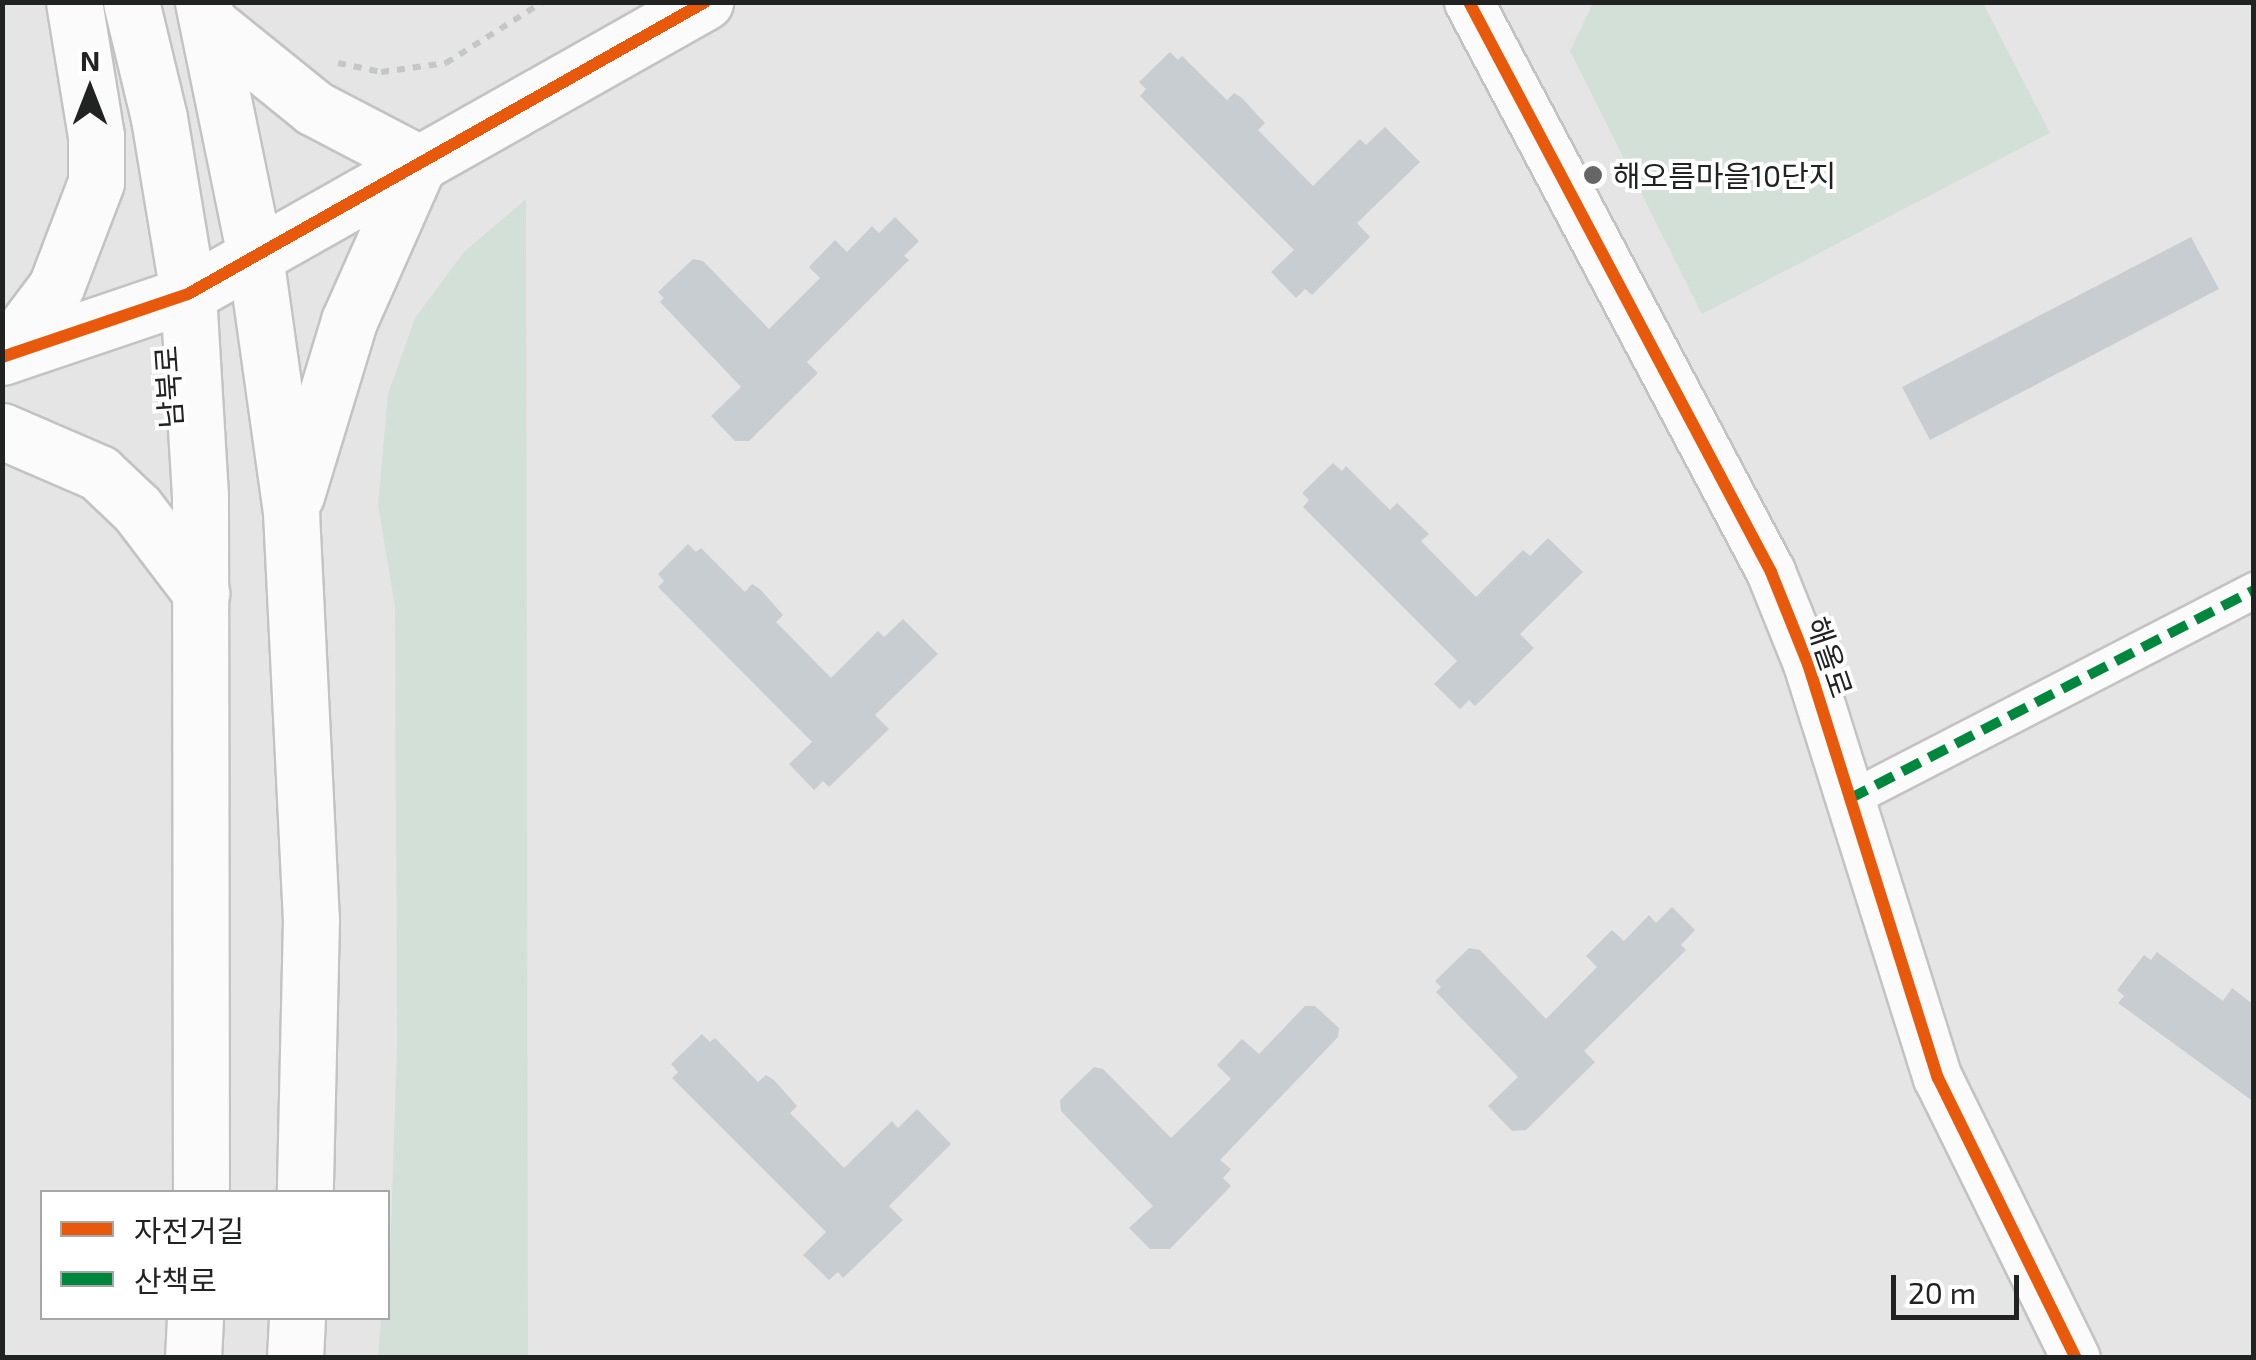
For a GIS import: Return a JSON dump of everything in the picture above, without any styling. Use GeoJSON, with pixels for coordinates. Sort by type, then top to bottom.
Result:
{"type":"FeatureCollection","features":[{"type":"Feature","properties":{"kind":"main road"},"geometry":{"type":"LineString","coordinates":[[3,357],[56,287],[96,182],[74,2]]}},
{"type":"Feature","properties":{"kind":"main road","name":"남북로"},"geometry":{"type":"LineString","coordinates":[[130,2],[159,118],[188,294],[201,593],[201,1190]]}},
{"type":"Feature","properties":{"kind":"main road"},"geometry":{"type":"LineString","coordinates":[[3,357],[188,294],[704,2]]}},
{"type":"Feature","properties":{"kind":"main road"},"geometry":{"type":"LineString","coordinates":[[206,13],[314,108],[419,162]]}},
{"type":"Feature","properties":{"kind":"main road"},"geometry":{"type":"LineString","coordinates":[[206,13],[255,256],[291,512],[311,919],[305,1190]]}},
{"type":"Feature","properties":{"kind":"main road"},"geometry":{"type":"LineString","coordinates":[[291,512],[349,321],[419,162]]}},
{"type":"Feature","properties":{"kind":"main road"},"geometry":{"type":"LineString","coordinates":[[2,431],[99,473],[136,509],[201,593]]}},
{"type":"Feature","properties":{"kind":"main road"},"geometry":{"type":"LineString","coordinates":[[193,1358],[195,1320]]}},
{"type":"Feature","properties":{"kind":"main road"},"geometry":{"type":"LineString","coordinates":[[295,1358],[298,1320]]}},
{"type":"Feature","properties":{"kind":"street","name":"해올로"},"geometry":{"type":"LineString","coordinates":[[1469,2],[1771,572],[1850,799],[1938,1078],[2076,1358]]}},
{"type":"Feature","properties":{"kind":"street"},"geometry":{"type":"LineString","coordinates":[[1850,799],[2254,590]]}},
{"type":"Feature","properties":{"kind":"path"},"geometry":{"type":"LineString","coordinates":[[319,59],[381,72],[446,64],[542,2]]}},
{"type":"Feature","properties":{"kind":"shaded area"},"geometry":{"type":"Polygon","coordinates":[[[1593,3],[1983,3],[2050,133],[1702,314],[1570,51],[1593,3]]]}},
{"type":"Feature","properties":{"kind":"shaded area"},"geometry":{"type":"Polygon","coordinates":[[[526,199],[528,1357],[378,1357],[381,1320],[390,1320],[397,1044],[395,607],[378,505],[388,394],[415,318],[464,252],[526,199]]]}},
{"type":"Feature","properties":{"kind":"building"},"geometry":{"type":"Polygon","coordinates":[[[1170,52],[1178,60],[1182,56],[1227,100],[1234,93],[1242,98],[1265,123],[1258,130],[1313,186],[1360,139],[1366,145],[1385,127],[1420,162],[1357,223],[1370,237],[1312,295],[1305,289],[1296,298],[1271,272],[1294,250],[1140,96],[1146,89],[1139,82],[1170,52]]]}},
{"type":"Feature","properties":{"kind":"building"},"geometry":{"type":"Polygon","coordinates":[[[895,217],[919,241],[904,256],[909,260],[807,362],[818,373],[749,441],[735,441],[711,416],[741,387],[660,302],[664,298],[658,292],[693,259],[703,261],[769,329],[820,278],[809,267],[835,240],[847,252],[872,226],[879,233],[895,217]]]}},
{"type":"Feature","properties":{"kind":"building"},"geometry":{"type":"Polygon","coordinates":[[[2191,237],[2219,289],[1930,440],[1902,387],[2191,237]]]}},
{"type":"Feature","properties":{"kind":"building"},"geometry":{"type":"Polygon","coordinates":[[[1333,463],[1342,471],[1346,466],[1390,510],[1397,503],[1429,534],[1421,541],[1476,597],[1523,550],[1530,556],[1548,538],[1583,572],[1520,634],[1534,648],[1475,706],[1469,700],[1460,709],[1434,684],[1457,661],[1303,507],[1309,500],[1302,493],[1333,463]]]}},
{"type":"Feature","properties":{"kind":"building"},"geometry":{"type":"Polygon","coordinates":[[[688,544],[696,552],[701,548],[745,592],[752,584],[760,589],[783,615],[776,622],[831,678],[878,631],[884,637],[903,619],[938,654],[875,715],[889,729],[829,787],[823,781],[814,790],[789,764],[812,742],[658,587],[664,581],[658,574],[688,544]]]}},
{"type":"Feature","properties":{"kind":"building"},"geometry":{"type":"Polygon","coordinates":[[[1672,907],[1695,930],[1681,945],[1686,950],[1584,1051],[1595,1062],[1526,1130],[1512,1131],[1488,1106],[1518,1077],[1436,992],[1441,987],[1435,981],[1469,948],[1480,950],[1546,1019],[1597,967],[1586,956],[1612,930],[1624,941],[1649,915],[1656,923],[1672,907]]]}},
{"type":"Feature","properties":{"kind":"building"},"geometry":{"type":"Polygon","coordinates":[[[2157,952],[2223,1001],[2232,988],[2254,1005],[2254,1102],[2118,1003],[2124,996],[2117,990],[2144,955],[2151,960],[2157,952]]]}},
{"type":"Feature","properties":{"kind":"building"},"geometry":{"type":"Polygon","coordinates":[[[1305,1006],[1315,1006],[1339,1028],[1338,1037],[1220,1160],[1231,1169],[1223,1178],[1231,1186],[1170,1249],[1150,1249],[1129,1228],[1153,1206],[1061,1111],[1060,1100],[1094,1067],[1103,1069],[1171,1138],[1231,1079],[1217,1065],[1242,1039],[1259,1054],[1305,1006]]]}},
{"type":"Feature","properties":{"kind":"building"},"geometry":{"type":"Polygon","coordinates":[[[702,1034],[710,1042],[715,1038],[758,1082],[766,1075],[774,1080],[797,1106],[790,1113],[844,1168],[892,1121],[898,1128],[917,1109],[951,1144],[889,1206],[903,1220],[843,1278],[838,1272],[829,1280],[803,1255],[826,1232],[672,1078],[678,1072],[671,1064],[702,1034]]]}},
{"type":"Feature","properties":{"kind":"marked path"},"geometry":{"type":"LineString","coordinates":[[1849,799],[2254,590]]}},
{"type":"Feature","properties":{"kind":"cycle path"},"geometry":{"type":"LineString","coordinates":[[2,357],[188,294],[705,2]]}},
{"type":"Feature","properties":{"kind":"cycle path"},"geometry":{"type":"LineString","coordinates":[[1469,2],[1771,572],[1808,664],[1938,1078],[2076,1358]]}},
{"type":"Feature","properties":{"kind":"place","name":"해오름마을10단지"},"geometry":{"type":"Point","coordinates":[1593,175]}}]}
